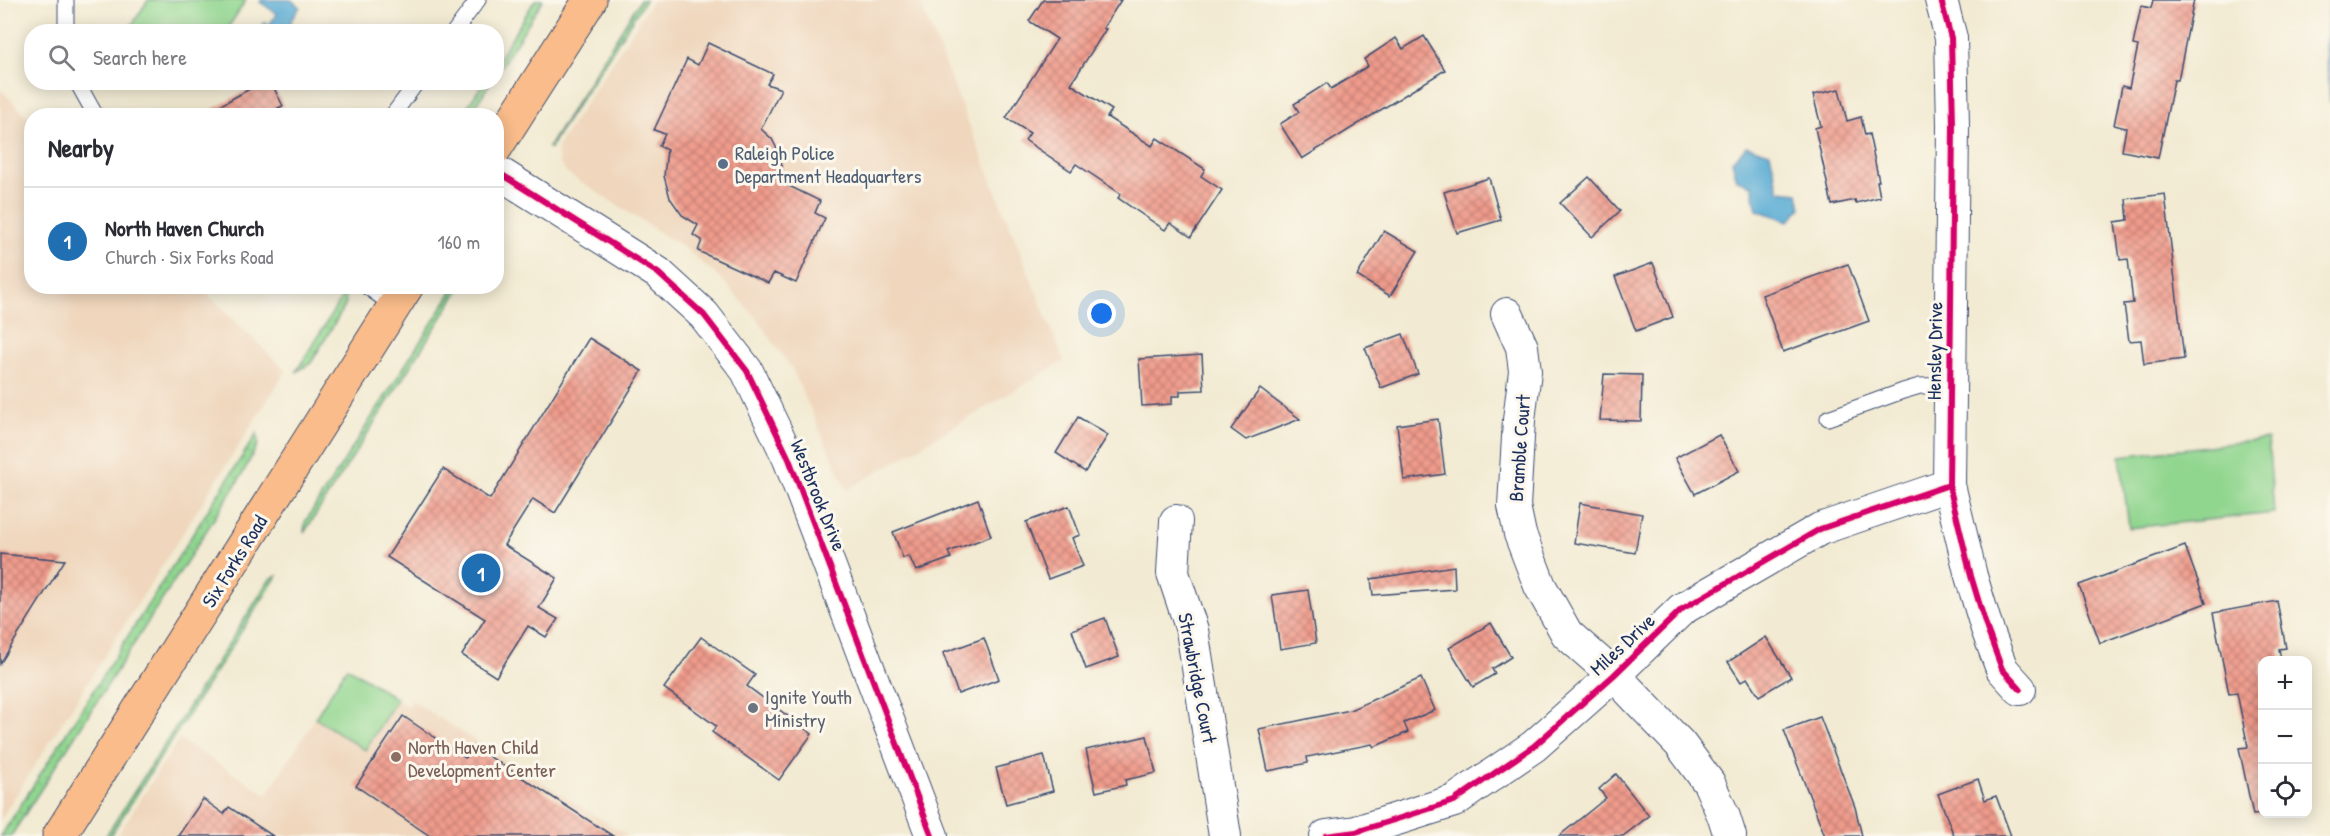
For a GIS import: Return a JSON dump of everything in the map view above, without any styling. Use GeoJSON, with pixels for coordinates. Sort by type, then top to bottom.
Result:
{"type":"FeatureCollection","features":[{"type":"Feature","properties":{"kind":"main road"},"geometry":{"type":"LineString","coordinates":[[504,134],[590,0]]}},
{"type":"Feature","properties":{"kind":"main road","name":"Six Forks Road"},"geometry":{"type":"LineString","coordinates":[[59,836],[401,296]]}},
{"type":"Feature","properties":{"kind":"street","name":"Hensley Drive"},"geometry":{"type":"LineString","coordinates":[[1941,0],[1951,38],[1953,125],[1949,485],[1971,576],[1987,629],[2002,669],[2020,689]]}},
{"type":"Feature","properties":{"kind":"street","name":"Westbrook Drive"},"geometry":{"type":"LineString","coordinates":[[504,176],[658,273],[704,315],[747,371],[789,459],[932,836]]}},
{"type":"Feature","properties":{"kind":"street","name":"Bramble Court"},"geometry":{"type":"LineString","coordinates":[[1507,314],[1521,347],[1525,371],[1514,506],[1521,534],[1540,586],[1567,634],[1614,675],[1680,744],[1709,783],[1730,836]]}},
{"type":"Feature","properties":{"kind":"street","name":"Miles Drive"},"geometry":{"type":"LineString","coordinates":[[1326,836],[1356,832],[1454,801],[1534,746],[1614,675],[1682,609],[1820,529],[1949,485]]}},
{"type":"Feature","properties":{"kind":"street","name":"Strawbridge Court"},"geometry":{"type":"LineString","coordinates":[[1176,521],[1173,573],[1192,630],[1225,836]]}},
{"type":"Feature","properties":{"kind":"lane"},"geometry":{"type":"LineString","coordinates":[[66,0],[66,24]]}},
{"type":"Feature","properties":{"kind":"lane"},"geometry":{"type":"LineString","coordinates":[[460,24],[478,0]]}},
{"type":"Feature","properties":{"kind":"lane"},"geometry":{"type":"LineString","coordinates":[[81,90],[92,108]]}},
{"type":"Feature","properties":{"kind":"lane"},"geometry":{"type":"LineString","coordinates":[[398,108],[411,90]]}},
{"type":"Feature","properties":{"kind":"lane"},"geometry":{"type":"LineString","coordinates":[[1828,418],[1920,386],[1950,385]]}},
{"type":"Feature","properties":{"kind":"shaded area"},"geometry":{"type":"Polygon","coordinates":[[[653,0],[919,0],[1064,361],[847,490],[792,369],[755,316],[719,277],[686,249],[567,173],[559,163],[557,147],[653,0]]]}},
{"type":"Feature","properties":{"kind":"shaded area"},"geometry":{"type":"Polygon","coordinates":[[[0,89],[24,113],[24,294],[207,294],[286,371],[0,820],[0,89]]]}},
{"type":"Feature","properties":{"kind":"shaded area","name":"North Haven Child Development Center"},"geometry":{"type":"Polygon","coordinates":[[[347,667],[408,707],[412,701],[628,836],[117,836],[179,739],[267,795],[347,667]]]}},
{"type":"Feature","properties":{"kind":"green space"},"geometry":{"type":"Polygon","coordinates":[[[148,0],[246,0],[231,24],[133,24],[148,0]]]}},
{"type":"Feature","properties":{"kind":"green space"},"geometry":{"type":"Polygon","coordinates":[[[535,0],[543,0],[504,62],[504,50],[535,0]]]}},
{"type":"Feature","properties":{"kind":"green space"},"geometry":{"type":"Polygon","coordinates":[[[640,0],[645,0],[551,148],[548,148],[640,0]]]}},
{"type":"Feature","properties":{"kind":"green space"},"geometry":{"type":"Polygon","coordinates":[[[478,90],[486,90],[474,108],[467,108],[478,90]]]}},
{"type":"Feature","properties":{"kind":"green space"},"geometry":{"type":"Polygon","coordinates":[[[345,294],[346,304],[311,363],[296,372],[345,294]]]}},
{"type":"Feature","properties":{"kind":"green space"},"geometry":{"type":"Polygon","coordinates":[[[451,294],[457,294],[304,533],[305,522],[451,294]]]}},
{"type":"Feature","properties":{"kind":"green space"},"geometry":{"type":"Polygon","coordinates":[[[257,433],[258,444],[242,475],[11,836],[1,836],[257,433]]]}},
{"type":"Feature","properties":{"kind":"green space"},"geometry":{"type":"Polygon","coordinates":[[[2268,439],[2274,513],[2129,528],[2120,456],[2268,439]]]}},
{"type":"Feature","properties":{"kind":"green space"},"geometry":{"type":"Polygon","coordinates":[[[277,576],[110,836],[106,836],[270,579],[277,576]]]}},
{"type":"Feature","properties":{"kind":"green space"},"geometry":{"type":"Polygon","coordinates":[[[347,667],[397,699],[365,750],[315,718],[347,667]]]}},
{"type":"Feature","properties":{"kind":"water"},"geometry":{"type":"Polygon","coordinates":[[[262,0],[291,0],[300,7],[290,22],[293,24],[270,24],[277,14],[260,2],[262,0]]]}},
{"type":"Feature","properties":{"kind":"water"},"geometry":{"type":"Polygon","coordinates":[[[2330,0],[2330,103],[2326,47],[2330,0]]]}},
{"type":"Feature","properties":{"kind":"water"},"geometry":{"type":"Polygon","coordinates":[[[1747,146],[1770,153],[1779,191],[1798,193],[1801,208],[1789,221],[1757,210],[1752,185],[1737,180],[1732,161],[1747,146]]]}},
{"type":"Feature","properties":{"kind":"building"},"geometry":{"type":"Polygon","coordinates":[[[1043,0],[1121,0],[1103,28],[1106,29],[1071,84],[1112,110],[1107,117],[1152,146],[1157,138],[1205,169],[1201,176],[1222,190],[1191,237],[1170,223],[1165,230],[1118,198],[1121,194],[1076,164],[1071,171],[1025,140],[1030,133],[1006,118],[1057,39],[1029,21],[1043,0]]]}},
{"type":"Feature","properties":{"kind":"building"},"geometry":{"type":"Polygon","coordinates":[[[2153,0],[2194,0],[2178,80],[2174,80],[2158,158],[2122,151],[2126,128],[2114,125],[2122,86],[2129,88],[2138,46],[2133,45],[2141,6],[2151,8],[2153,0]]]}},
{"type":"Feature","properties":{"kind":"building"},"geometry":{"type":"Polygon","coordinates":[[[1424,36],[1445,70],[1302,159],[1280,124],[1299,112],[1294,104],[1327,83],[1331,89],[1368,66],[1364,59],[1396,38],[1403,49],[1424,36]]]}},
{"type":"Feature","properties":{"kind":"building","name":"Raleigh Police Department Headquarters"},"geometry":{"type":"Polygon","coordinates":[[[708,43],[773,74],[767,84],[781,89],[761,129],[772,139],[779,153],[782,166],[781,182],[820,201],[815,213],[825,218],[796,283],[774,273],[768,283],[698,251],[702,240],[693,235],[698,225],[682,215],[670,198],[664,176],[667,150],[659,146],[665,134],[654,130],[687,59],[698,65],[708,43]]]}},
{"type":"Feature","properties":{"kind":"building"},"geometry":{"type":"Polygon","coordinates":[[[1839,89],[1847,121],[1861,117],[1865,135],[1869,134],[1880,197],[1856,203],[1855,200],[1832,205],[1815,128],[1821,126],[1813,95],[1839,89]]]}},
{"type":"Feature","properties":{"kind":"building"},"geometry":{"type":"Polygon","coordinates":[[[248,90],[275,90],[283,106],[278,108],[215,108],[248,90]]]}},
{"type":"Feature","properties":{"kind":"building"},"geometry":{"type":"Polygon","coordinates":[[[1589,177],[1620,211],[1592,237],[1560,203],[1589,177]]]}},
{"type":"Feature","properties":{"kind":"building"},"geometry":{"type":"Polygon","coordinates":[[[1489,178],[1501,220],[1457,233],[1444,192],[1489,178]]]}},
{"type":"Feature","properties":{"kind":"building"},"geometry":{"type":"Polygon","coordinates":[[[2165,194],[2184,359],[2144,364],[2141,340],[2129,341],[2124,304],[2133,303],[2128,259],[2120,260],[2115,222],[2128,220],[2126,199],[2165,194]]]}},
{"type":"Feature","properties":{"kind":"building"},"geometry":{"type":"Polygon","coordinates":[[[1384,231],[1418,251],[1390,296],[1357,276],[1384,231]]]}},
{"type":"Feature","properties":{"kind":"building"},"geometry":{"type":"Polygon","coordinates":[[[1653,263],[1673,317],[1636,331],[1615,277],[1653,263]]]}},
{"type":"Feature","properties":{"kind":"building"},"geometry":{"type":"Polygon","coordinates":[[[1848,264],[1869,321],[1783,352],[1762,295],[1848,264]]]}},
{"type":"Feature","properties":{"kind":"building"},"geometry":{"type":"Polygon","coordinates":[[[1403,334],[1418,374],[1381,388],[1365,348],[1403,334]]]}},
{"type":"Feature","properties":{"kind":"building"},"geometry":{"type":"Polygon","coordinates":[[[589,338],[642,371],[555,513],[533,499],[504,545],[557,578],[539,608],[558,619],[546,637],[528,626],[496,677],[462,655],[485,619],[387,557],[443,469],[490,499],[589,338]]]}},
{"type":"Feature","properties":{"kind":"building"},"geometry":{"type":"Polygon","coordinates":[[[1202,355],[1204,390],[1180,391],[1180,396],[1172,396],[1172,404],[1142,406],[1139,359],[1202,355]]]}},
{"type":"Feature","properties":{"kind":"building"},"geometry":{"type":"Polygon","coordinates":[[[1604,374],[1642,375],[1641,421],[1600,420],[1604,374]]]}},
{"type":"Feature","properties":{"kind":"building"},"geometry":{"type":"Polygon","coordinates":[[[1260,389],[1300,419],[1246,440],[1231,429],[1260,389]]]}},
{"type":"Feature","properties":{"kind":"building"},"geometry":{"type":"Polygon","coordinates":[[[1078,417],[1108,435],[1085,472],[1056,453],[1078,417]]]}},
{"type":"Feature","properties":{"kind":"building"},"geometry":{"type":"Polygon","coordinates":[[[1438,419],[1445,474],[1404,480],[1397,425],[1438,419]]]}},
{"type":"Feature","properties":{"kind":"building"},"geometry":{"type":"Polygon","coordinates":[[[1719,435],[1739,471],[1695,494],[1675,458],[1719,435]]]}},
{"type":"Feature","properties":{"kind":"building"},"geometry":{"type":"Polygon","coordinates":[[[978,499],[991,536],[948,552],[951,558],[916,571],[909,556],[903,558],[893,532],[978,499]]]}},
{"type":"Feature","properties":{"kind":"building"},"geometry":{"type":"Polygon","coordinates":[[[1580,503],[1642,514],[1635,553],[1574,543],[1580,503]]]}},
{"type":"Feature","properties":{"kind":"building"},"geometry":{"type":"Polygon","coordinates":[[[1069,506],[1080,535],[1072,538],[1083,566],[1048,579],[1026,522],[1069,506]]]}},
{"type":"Feature","properties":{"kind":"building"},"geometry":{"type":"Polygon","coordinates":[[[2185,546],[2206,603],[2100,643],[2079,585],[2185,546]]]}},
{"type":"Feature","properties":{"kind":"building"},"geometry":{"type":"Polygon","coordinates":[[[0,554],[65,560],[0,664],[0,554]]]}},
{"type":"Feature","properties":{"kind":"building"},"geometry":{"type":"Polygon","coordinates":[[[1454,566],[1455,589],[1373,595],[1371,579],[1454,566]]]}},
{"type":"Feature","properties":{"kind":"building"},"geometry":{"type":"Polygon","coordinates":[[[1308,590],[1316,643],[1280,649],[1272,595],[1308,590]]]}},
{"type":"Feature","properties":{"kind":"building"},"geometry":{"type":"Polygon","coordinates":[[[2277,601],[2286,648],[2279,649],[2280,656],[2258,656],[2258,814],[2253,815],[2239,748],[2248,747],[2237,693],[2229,694],[2213,613],[2277,601]]]}},
{"type":"Feature","properties":{"kind":"building"},"geometry":{"type":"Polygon","coordinates":[[[1105,618],[1119,657],[1086,669],[1072,630],[1105,618]]]}},
{"type":"Feature","properties":{"kind":"building"},"geometry":{"type":"Polygon","coordinates":[[[1491,623],[1511,657],[1492,669],[1495,674],[1473,687],[1449,648],[1491,623]]]}},
{"type":"Feature","properties":{"kind":"building","name":"Ignite Youth Ministry"},"geometry":{"type":"Polygon","coordinates":[[[701,637],[755,675],[747,686],[812,734],[779,780],[712,732],[716,726],[664,688],[701,637]]]}},
{"type":"Feature","properties":{"kind":"building"},"geometry":{"type":"Polygon","coordinates":[[[1766,637],[1791,677],[1759,696],[1747,678],[1741,682],[1728,662],[1766,637]]]}},
{"type":"Feature","properties":{"kind":"building"},"geometry":{"type":"Polygon","coordinates":[[[984,638],[999,679],[958,694],[943,653],[984,638]]]}},
{"type":"Feature","properties":{"kind":"building"},"geometry":{"type":"Polygon","coordinates":[[[1421,678],[1435,710],[1404,723],[1408,732],[1374,747],[1372,744],[1307,757],[1308,763],[1268,771],[1259,729],[1350,710],[1421,678]]]}},
{"type":"Feature","properties":{"kind":"building"},"geometry":{"type":"Polygon","coordinates":[[[403,716],[465,758],[473,746],[613,836],[430,836],[356,786],[403,716]]]}},
{"type":"Feature","properties":{"kind":"building"},"geometry":{"type":"Polygon","coordinates":[[[1820,717],[1855,807],[1862,836],[1825,836],[1784,730],[1820,717]]]}},
{"type":"Feature","properties":{"kind":"building"},"geometry":{"type":"Polygon","coordinates":[[[1147,736],[1156,773],[1125,780],[1126,785],[1096,792],[1086,750],[1147,736]]]}},
{"type":"Feature","properties":{"kind":"building"},"geometry":{"type":"Polygon","coordinates":[[[1044,755],[1053,791],[1006,804],[996,768],[1044,755]]]}},
{"type":"Feature","properties":{"kind":"building"},"geometry":{"type":"Polygon","coordinates":[[[1616,774],[1649,816],[1623,836],[1559,836],[1606,798],[1599,789],[1616,774]]]}},
{"type":"Feature","properties":{"kind":"building"},"geometry":{"type":"Polygon","coordinates":[[[1978,779],[1985,800],[1996,796],[2011,836],[1954,836],[1938,794],[1978,779]]]}},
{"type":"Feature","properties":{"kind":"building"},"geometry":{"type":"Polygon","coordinates":[[[203,799],[224,814],[229,807],[273,836],[178,836],[203,799]]]}},
{"type":"Feature","properties":{"kind":"cycle path"},"geometry":{"type":"LineString","coordinates":[[1941,0],[1951,38],[1953,125],[1949,485],[1971,576],[1987,629],[2002,669],[2020,689]]}},
{"type":"Feature","properties":{"kind":"cycle path"},"geometry":{"type":"LineString","coordinates":[[504,176],[658,273],[704,315],[747,371],[789,459],[932,836]]}},
{"type":"Feature","properties":{"kind":"cycle path"},"geometry":{"type":"LineString","coordinates":[[1326,836],[1356,832],[1454,801],[1534,746],[1614,675],[1682,609],[1820,529],[1949,485]]}},
{"type":"Feature","properties":{"kind":"place","name":"Raleigh Police Department Headquarters"},"geometry":{"type":"Point","coordinates":[723,164]}},
{"type":"Feature","properties":{"kind":"place","name":"North Haven Church"},"geometry":{"type":"Point","coordinates":[481,573]}},
{"type":"Feature","properties":{"kind":"place","name":"Ignite Youth Ministry"},"geometry":{"type":"Point","coordinates":[753,708]}},
{"type":"Feature","properties":{"kind":"place","name":"North Haven Child Development Center"},"geometry":{"type":"Point","coordinates":[396,757]}}]}
